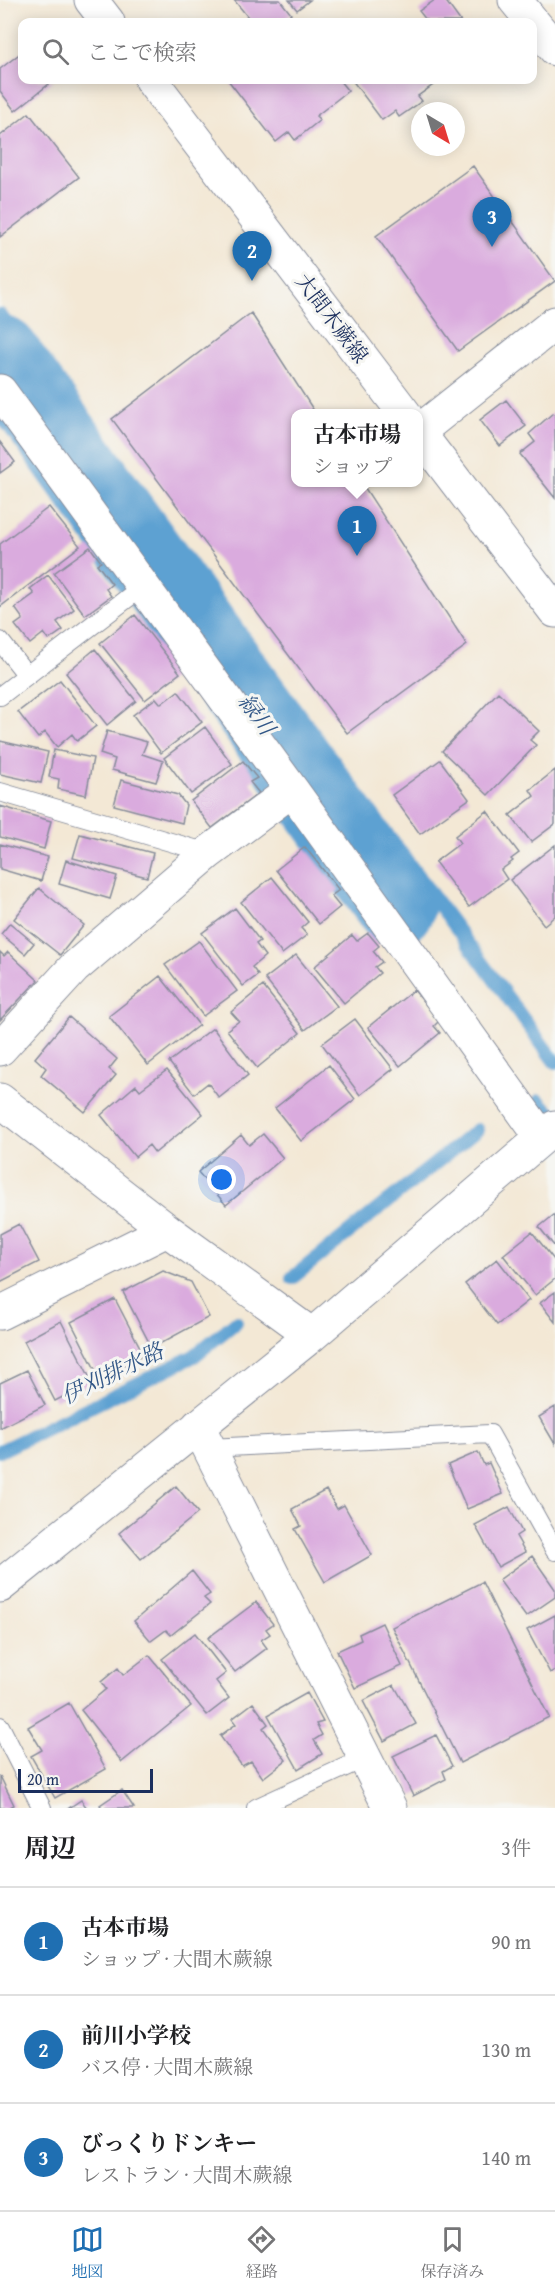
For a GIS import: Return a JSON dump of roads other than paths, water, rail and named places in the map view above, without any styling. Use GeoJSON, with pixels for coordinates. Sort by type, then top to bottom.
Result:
{"type":"FeatureCollection","features":[{"type":"Feature","properties":{"kind":"street"},"geometry":{"type":"LineString","coordinates":[[91,0],[105,18]]}},
{"type":"Feature","properties":{"kind":"street"},"geometry":{"type":"LineString","coordinates":[[515,0],[530,18]]}},
{"type":"Feature","properties":{"kind":"street"},"geometry":{"type":"LineString","coordinates":[[537,27],[555,49]]}},
{"type":"Feature","properties":{"kind":"street","name":"大間木蕨線"},"geometry":{"type":"LineString","coordinates":[[154,84],[401,409]]}},
{"type":"Feature","properties":{"kind":"street"},"geometry":{"type":"LineString","coordinates":[[423,428],[555,323]]}},
{"type":"Feature","properties":{"kind":"street"},"geometry":{"type":"LineString","coordinates":[[0,391],[292,790],[545,1145],[312,1335],[204,1437],[0,1586]]}},
{"type":"Feature","properties":{"kind":"street"},"geometry":{"type":"LineString","coordinates":[[423,439],[555,611]]}},
{"type":"Feature","properties":{"kind":"street"},"geometry":{"type":"LineString","coordinates":[[0,1048],[74,968],[208,853],[292,790]]}},
{"type":"Feature","properties":{"kind":"street"},"geometry":{"type":"LineString","coordinates":[[0,1100],[167,1230],[312,1335]]}},
{"type":"Feature","properties":{"kind":"street"},"geometry":{"type":"LineString","coordinates":[[0,1313],[167,1230]]}},
{"type":"Feature","properties":{"kind":"street"},"geometry":{"type":"LineString","coordinates":[[204,1437],[390,1808]]}},
{"type":"Feature","properties":{"kind":"lane"},"geometry":{"type":"LineString","coordinates":[[0,696],[142,587]]}},
{"type":"Feature","properties":{"kind":"lane"},"geometry":{"type":"LineString","coordinates":[[0,641],[26,674]]}},
{"type":"Feature","properties":{"kind":"lane"},"geometry":{"type":"LineString","coordinates":[[0,792],[208,853]]}},
{"type":"Feature","properties":{"kind":"lane"},"geometry":{"type":"LineString","coordinates":[[204,1437],[490,1434],[550,1528],[555,1551]]}},
{"type":"Feature","properties":{"kind":"lane"},"geometry":{"type":"LineString","coordinates":[[0,1726],[42,1808]]}},
{"type":"Feature","properties":{"kind":"lane"},"geometry":{"type":"LineString","coordinates":[[256,1808],[365,1758]]}},
{"type":"Feature","properties":{"kind":"waterway"},"geometry":{"type":"LineString","coordinates":[[0,315],[270,675],[555,1062]]}},
{"type":"Feature","properties":{"kind":"waterway","name":"緑川"},"geometry":{"type":"LineString","coordinates":[[0,356],[395,905]]}},
{"type":"Feature","properties":{"kind":"waterway"},"geometry":{"type":"LineString","coordinates":[[539,1101],[555,1118]]}},
{"type":"Feature","properties":{"kind":"waterway","name":"伊刈排水路"},"geometry":{"type":"LineString","coordinates":[[292,1278],[477,1130]]}},
{"type":"Feature","properties":{"kind":"waterway","name":"伊刈排水路"},"geometry":{"type":"LineString","coordinates":[[0,1451],[194,1356],[236,1322]]}},
{"type":"Feature","properties":{"kind":"place","name":"びっくりドンキー"},"geometry":{"type":"Point","coordinates":[492,247]}},
{"type":"Feature","properties":{"kind":"place","name":"前川小学校"},"geometry":{"type":"Point","coordinates":[252,281]}},
{"type":"Feature","properties":{"kind":"place","name":"古本市場"},"geometry":{"type":"Point","coordinates":[357,556]}}]}
